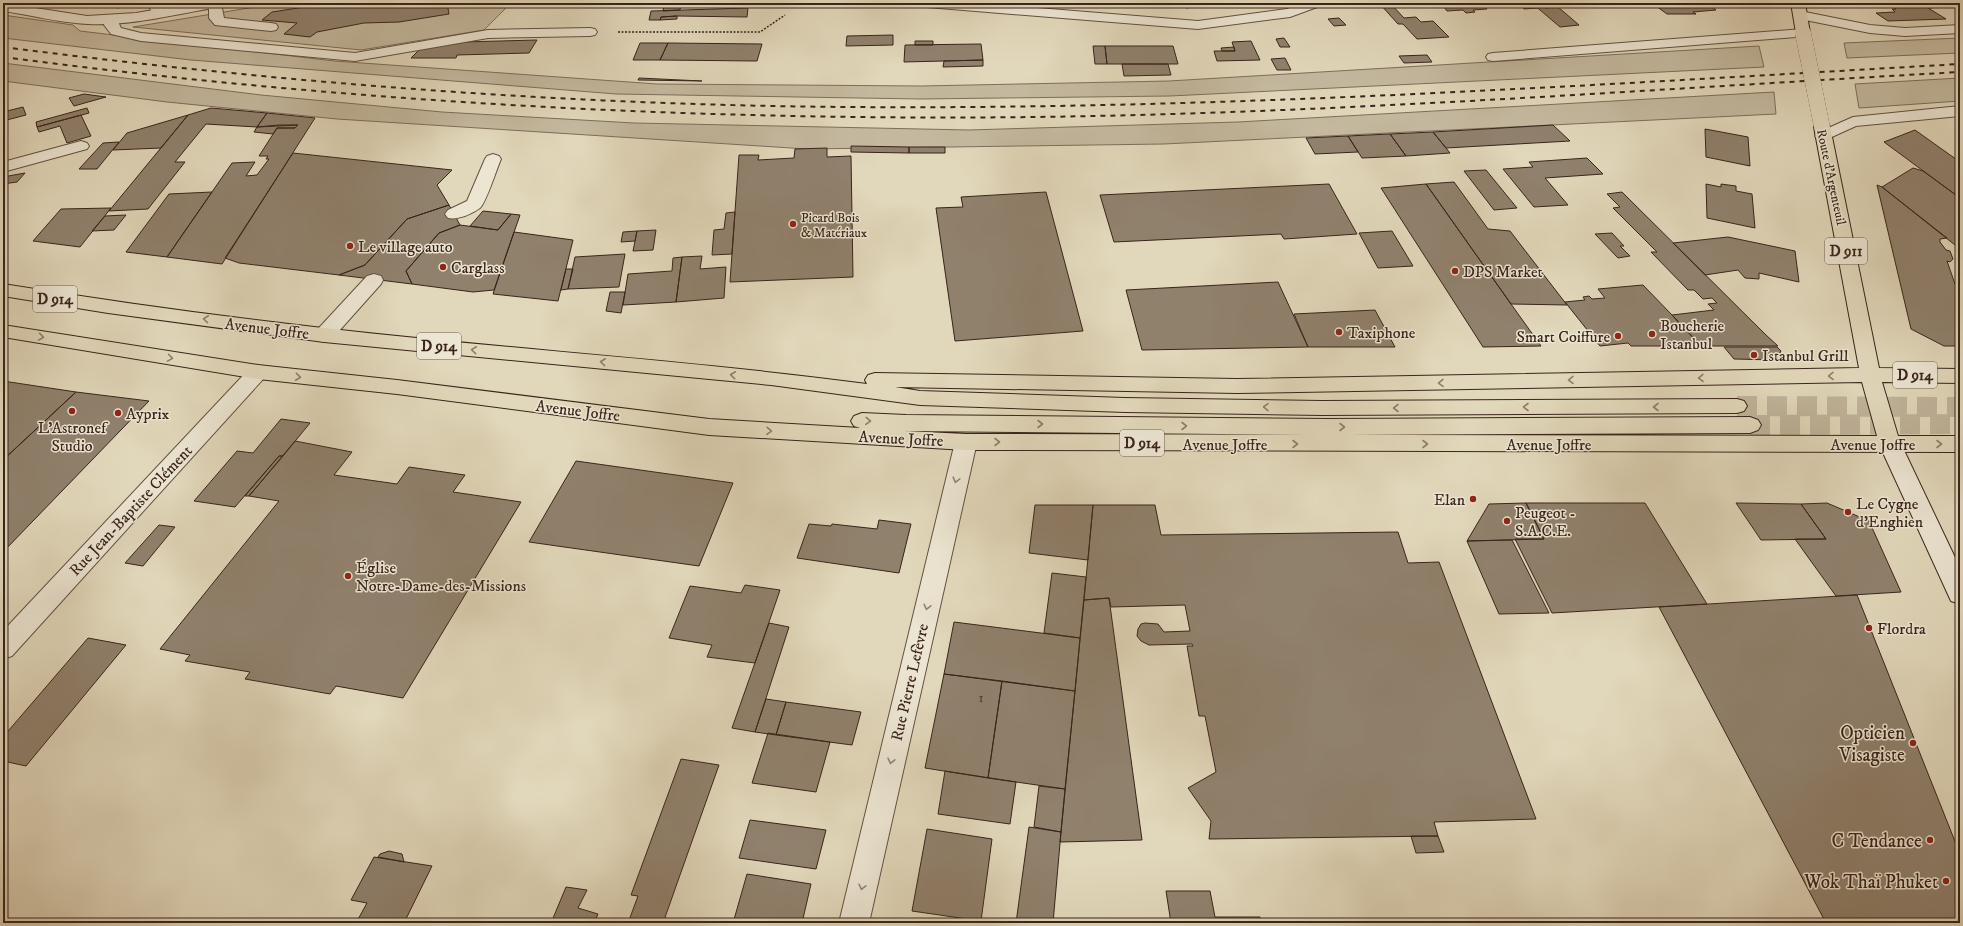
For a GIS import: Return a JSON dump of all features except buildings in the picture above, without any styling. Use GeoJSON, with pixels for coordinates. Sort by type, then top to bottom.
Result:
{"type":"FeatureCollection","features":[{"type":"Feature","properties":{"kind":"main road","name":"Route d'Argenteuil"},"geometry":{"type":"LineString","coordinates":[[1799,9],[1870,375]]}},
{"type":"Feature","properties":{"kind":"main road","name":"Avenue Joffre"},"geometry":{"type":"LineString","coordinates":[[3,290],[108,307],[324,335],[772,378],[920,398],[1125,405],[1322,408],[1737,406]]}},
{"type":"Feature","properties":{"kind":"main road","name":"Avenue Joffre"},"geometry":{"type":"LineString","coordinates":[[3,331],[258,372],[397,387],[709,427],[966,442],[1275,444],[1960,444]]}},
{"type":"Feature","properties":{"kind":"main road","name":"Avenue Joffre"},"geometry":{"type":"LineString","coordinates":[[772,378],[1237,386],[1870,375],[1960,376]]}},
{"type":"Feature","properties":{"kind":"main road","name":"D 911"},"geometry":{"type":"LineString","coordinates":[[1870,375],[1890,444]]}},
{"type":"Feature","properties":{"kind":"main road","name":"Avenue Joffre"},"geometry":{"type":"LineString","coordinates":[[397,387],[529,396],[712,414],[906,423],[1320,427],[1750,425]]}},
{"type":"Feature","properties":{"kind":"street"},"geometry":{"type":"LineString","coordinates":[[3,7],[87,20],[111,20],[156,8],[217,3],[216,18],[220,22],[271,27]]}},
{"type":"Feature","properties":{"kind":"street"},"geometry":{"type":"LineString","coordinates":[[927,3],[1198,25],[1242,21],[1290,13],[1315,3]]}},
{"type":"Feature","properties":{"kind":"street"},"geometry":{"type":"LineString","coordinates":[[1799,9],[1870,29],[1905,32],[1960,29]]}},
{"type":"Feature","properties":{"kind":"street"},"geometry":{"type":"LineString","coordinates":[[111,20],[111,25],[116,31],[141,37],[356,57],[488,34],[590,32]]}},
{"type":"Feature","properties":{"kind":"street"},"geometry":{"type":"LineString","coordinates":[[1493,57],[1803,33]]}},
{"type":"Feature","properties":{"kind":"street"},"geometry":{"type":"LineString","coordinates":[[1822,132],[1853,122],[1960,111]]}},
{"type":"Feature","properties":{"kind":"street"},"geometry":{"type":"LineString","coordinates":[[3,167],[81,146]]}},
{"type":"Feature","properties":{"kind":"street"},"geometry":{"type":"LineString","coordinates":[[454,214],[474,204],[493,159]]}},
{"type":"Feature","properties":{"kind":"street"},"geometry":{"type":"LineString","coordinates":[[324,335],[374,280]]}},
{"type":"Feature","properties":{"kind":"street","name":"Rue Jean-Baptiste Clément"},"geometry":{"type":"LineString","coordinates":[[3,648],[258,372]]}},
{"type":"Feature","properties":{"kind":"street","name":"Rue Pierre Lefèvre"},"geometry":{"type":"LineString","coordinates":[[854,923],[966,442]]}},
{"type":"Feature","properties":{"kind":"street"},"geometry":{"type":"LineString","coordinates":[[1890,444],[1960,594]]}},
{"type":"Feature","properties":{"kind":"path"},"geometry":{"type":"LineString","coordinates":[[590,32],[760,32],[785,16]]}},
{"type":"Feature","properties":{"kind":"shaded area"},"geometry":{"type":"Polygon","coordinates":[[[279,3],[511,3],[484,30],[361,50],[133,27],[279,3]]]}},
{"type":"Feature","properties":{"kind":"shaded area"},"geometry":{"type":"Polygon","coordinates":[[[3,15],[73,25],[80,31],[334,61],[657,84],[921,86],[1169,81],[1759,46],[1764,67],[1170,96],[920,99],[616,94],[191,60],[3,38],[3,15]]]}},
{"type":"Feature","properties":{"kind":"shaded area"},"geometry":{"type":"Polygon","coordinates":[[[1960,38],[1960,53],[1847,58],[1844,43],[1960,38]]]}},
{"type":"Feature","properties":{"kind":"shaded area"},"geometry":{"type":"Polygon","coordinates":[[[3,63],[261,95],[442,112],[634,123],[969,130],[1238,122],[1774,92],[1776,114],[1164,144],[807,149],[337,119],[167,102],[3,81],[3,63]]]}},
{"type":"Feature","properties":{"kind":"shaded area"},"geometry":{"type":"Polygon","coordinates":[[[1960,78],[1960,101],[1859,108],[1855,84],[1960,78]]]}},
{"type":"Feature","properties":{"kind":"tunnel"},"geometry":{"type":"LineString","coordinates":[[1737,406],[1960,407]]}},
{"type":"Feature","properties":{"kind":"tunnel"},"geometry":{"type":"LineString","coordinates":[[1750,425],[1960,424]]}},
{"type":"Feature","properties":{"kind":"railway"},"geometry":{"type":"LineString","coordinates":[[3,47],[213,71],[424,90],[636,102],[848,107],[987,107],[1265,100],[1543,88],[1960,64]]}},
{"type":"Feature","properties":{"kind":"railway"},"geometry":{"type":"LineString","coordinates":[[3,57],[131,73],[389,97],[647,112],[776,116],[906,117],[1035,117],[1267,111],[1960,72]]}},
{"type":"Feature","properties":{"kind":"place","name":"Picard Bois & Matériaux"},"geometry":{"type":"Point","coordinates":[793,224]}},
{"type":"Feature","properties":{"kind":"place","name":"Le village auto"},"geometry":{"type":"Point","coordinates":[350,246]}},
{"type":"Feature","properties":{"kind":"place","name":"Carglass"},"geometry":{"type":"Point","coordinates":[443,267]}},
{"type":"Feature","properties":{"kind":"place","name":"DPS Market"},"geometry":{"type":"Point","coordinates":[1455,271]}},
{"type":"Feature","properties":{"kind":"place","name":"Taxiphone"},"geometry":{"type":"Point","coordinates":[1339,332]}},
{"type":"Feature","properties":{"kind":"place","name":"Boucherie Istanbul"},"geometry":{"type":"Point","coordinates":[1652,334]}},
{"type":"Feature","properties":{"kind":"place","name":"Smart Coiffure"},"geometry":{"type":"Point","coordinates":[1618,336]}},
{"type":"Feature","properties":{"kind":"place","name":"Istanbul Grill"},"geometry":{"type":"Point","coordinates":[1754,355]}},
{"type":"Feature","properties":{"kind":"place","name":"L'Astronef Studio"},"geometry":{"type":"Point","coordinates":[72,411]}},
{"type":"Feature","properties":{"kind":"place","name":"Ayprix"},"geometry":{"type":"Point","coordinates":[118,413]}},
{"type":"Feature","properties":{"kind":"place","name":"Elan"},"geometry":{"type":"Point","coordinates":[1473,499]}},
{"type":"Feature","properties":{"kind":"place","name":"Le Cygne d'Enghien"},"geometry":{"type":"Point","coordinates":[1848,512]}},
{"type":"Feature","properties":{"kind":"place","name":"Peugeot - S.A.C.E."},"geometry":{"type":"Point","coordinates":[1507,521]}},
{"type":"Feature","properties":{"kind":"place","name":"Église Notre-Dame-des-Missions"},"geometry":{"type":"Point","coordinates":[348,576]}},
{"type":"Feature","properties":{"kind":"place","name":"Flordra"},"geometry":{"type":"Point","coordinates":[1869,628]}},
{"type":"Feature","properties":{"kind":"place","name":"Opticien Visagiste"},"geometry":{"type":"Point","coordinates":[1913,743]}},
{"type":"Feature","properties":{"kind":"place","name":"C Tendance"},"geometry":{"type":"Point","coordinates":[1930,840]}},
{"type":"Feature","properties":{"kind":"place","name":"Wok Thaï Phuket"},"geometry":{"type":"Point","coordinates":[1946,881]}}]}
